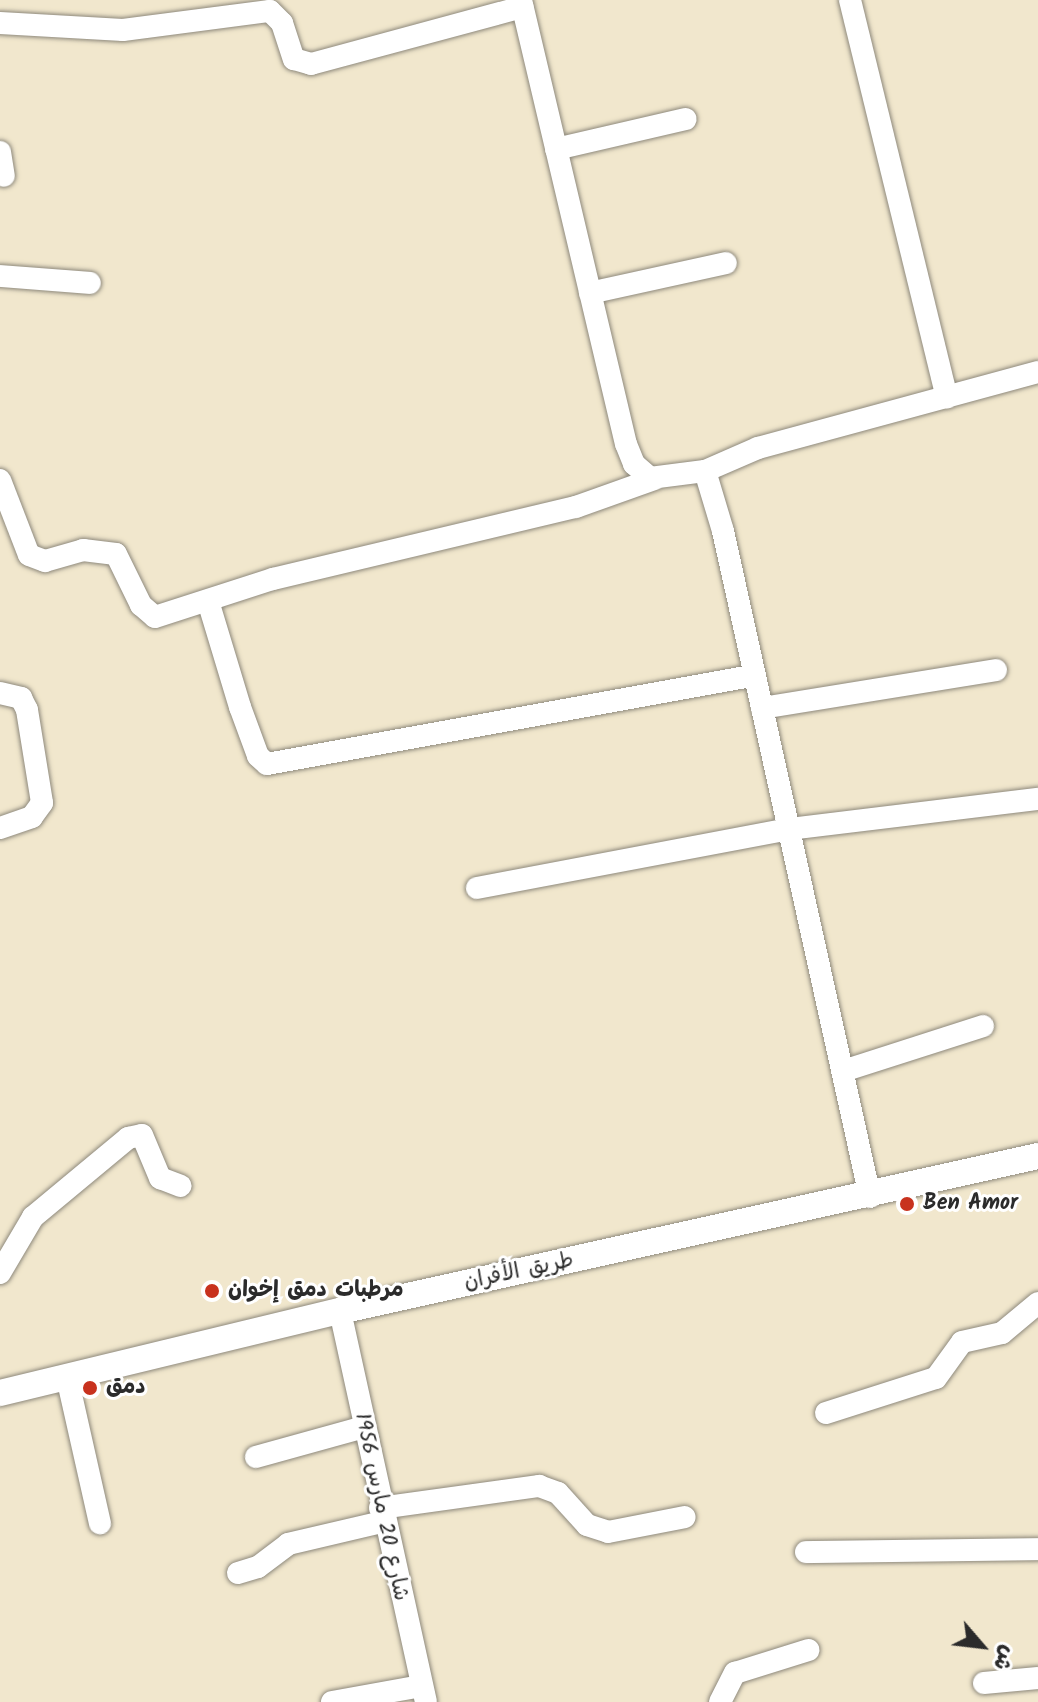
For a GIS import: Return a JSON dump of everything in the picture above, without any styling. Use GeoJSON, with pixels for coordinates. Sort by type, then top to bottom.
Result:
{"type":"FeatureCollection","features":[{"type":"Feature","properties":{"kind":"main road","name":"طريق الأفران"},"geometry":{"type":"LineString","coordinates":[[0,1393],[340,1311],[870,1197],[1038,1156]]}},
{"type":"Feature","properties":{"kind":"street"},"geometry":{"type":"LineString","coordinates":[[850,0],[947,397]]}},
{"type":"Feature","properties":{"kind":"street"},"geometry":{"type":"LineString","coordinates":[[0,23],[123,30],[270,11],[282,23],[294,59],[311,64],[522,4],[626,444],[634,464],[654,479]]}},
{"type":"Feature","properties":{"kind":"street"},"geometry":{"type":"LineString","coordinates":[[556,149],[686,119]]}},
{"type":"Feature","properties":{"kind":"street"},"geometry":{"type":"LineString","coordinates":[[0,152],[4,176]]}},
{"type":"Feature","properties":{"kind":"street"},"geometry":{"type":"LineString","coordinates":[[590,293],[726,263]]}},
{"type":"Feature","properties":{"kind":"street"},"geometry":{"type":"LineString","coordinates":[[0,276],[90,283]]}},
{"type":"Feature","properties":{"kind":"street"},"geometry":{"type":"LineString","coordinates":[[0,480],[9,532],[36,560],[83,550],[116,554],[149,615],[208,601],[273,579],[576,507],[654,479],[705,471],[758,448],[947,397],[1037,378]]}},
{"type":"Feature","properties":{"kind":"street"},"geometry":{"type":"LineString","coordinates":[[705,471],[755,675],[870,1197]]}},
{"type":"Feature","properties":{"kind":"street"},"geometry":{"type":"LineString","coordinates":[[208,601],[240,707],[258,756],[267,764],[755,675]]}},
{"type":"Feature","properties":{"kind":"street"},"geometry":{"type":"LineString","coordinates":[[762,708],[996,670]]}},
{"type":"Feature","properties":{"kind":"street"},"geometry":{"type":"LineString","coordinates":[[0,693],[21,698],[27,710],[42,803],[32,817],[0,828]]}},
{"type":"Feature","properties":{"kind":"street"},"geometry":{"type":"LineString","coordinates":[[477,888],[789,829],[1038,799]]}},
{"type":"Feature","properties":{"kind":"street"},"geometry":{"type":"LineString","coordinates":[[843,1071],[983,1026]]}},
{"type":"Feature","properties":{"kind":"street"},"geometry":{"type":"LineString","coordinates":[[0,1273],[33,1217],[128,1138],[142,1135],[160,1178],[181,1186]]}},
{"type":"Feature","properties":{"kind":"street"},"geometry":{"type":"LineString","coordinates":[[826,1413],[936,1378],[962,1342],[1002,1333],[1038,1303]]}},
{"type":"Feature","properties":{"kind":"street","name":"شارع 20 مارس 1956"},"geometry":{"type":"LineString","coordinates":[[340,1311],[381,1515],[424,1694]]}},
{"type":"Feature","properties":{"kind":"street"},"geometry":{"type":"LineString","coordinates":[[67,1377],[100,1523]]}},
{"type":"Feature","properties":{"kind":"street"},"geometry":{"type":"LineString","coordinates":[[256,1457],[364,1427]]}},
{"type":"Feature","properties":{"kind":"street"},"geometry":{"type":"LineString","coordinates":[[238,1573],[258,1567],[288,1544],[381,1515],[539,1486],[558,1493],[587,1525],[608,1532],[685,1517]]}},
{"type":"Feature","properties":{"kind":"street"},"geometry":{"type":"LineString","coordinates":[[806,1552],[1038,1549]]}},
{"type":"Feature","properties":{"kind":"street"},"geometry":{"type":"LineString","coordinates":[[720,1702],[735,1673],[809,1650]]}},
{"type":"Feature","properties":{"kind":"street"},"geometry":{"type":"LineString","coordinates":[[984,1683],[1038,1678]]}},
{"type":"Feature","properties":{"kind":"street"},"geometry":{"type":"LineString","coordinates":[[332,1702],[424,1694]]}},
{"type":"Feature","properties":{"kind":"place","name":"Ben Amor"},"geometry":{"type":"Point","coordinates":[907,1204]}},
{"type":"Feature","properties":{"kind":"place","name":"مرطبات دمق إخوان"},"geometry":{"type":"Point","coordinates":[212,1291]}},
{"type":"Feature","properties":{"kind":"place","name":"دمق"},"geometry":{"type":"Point","coordinates":[90,1388]}}]}
